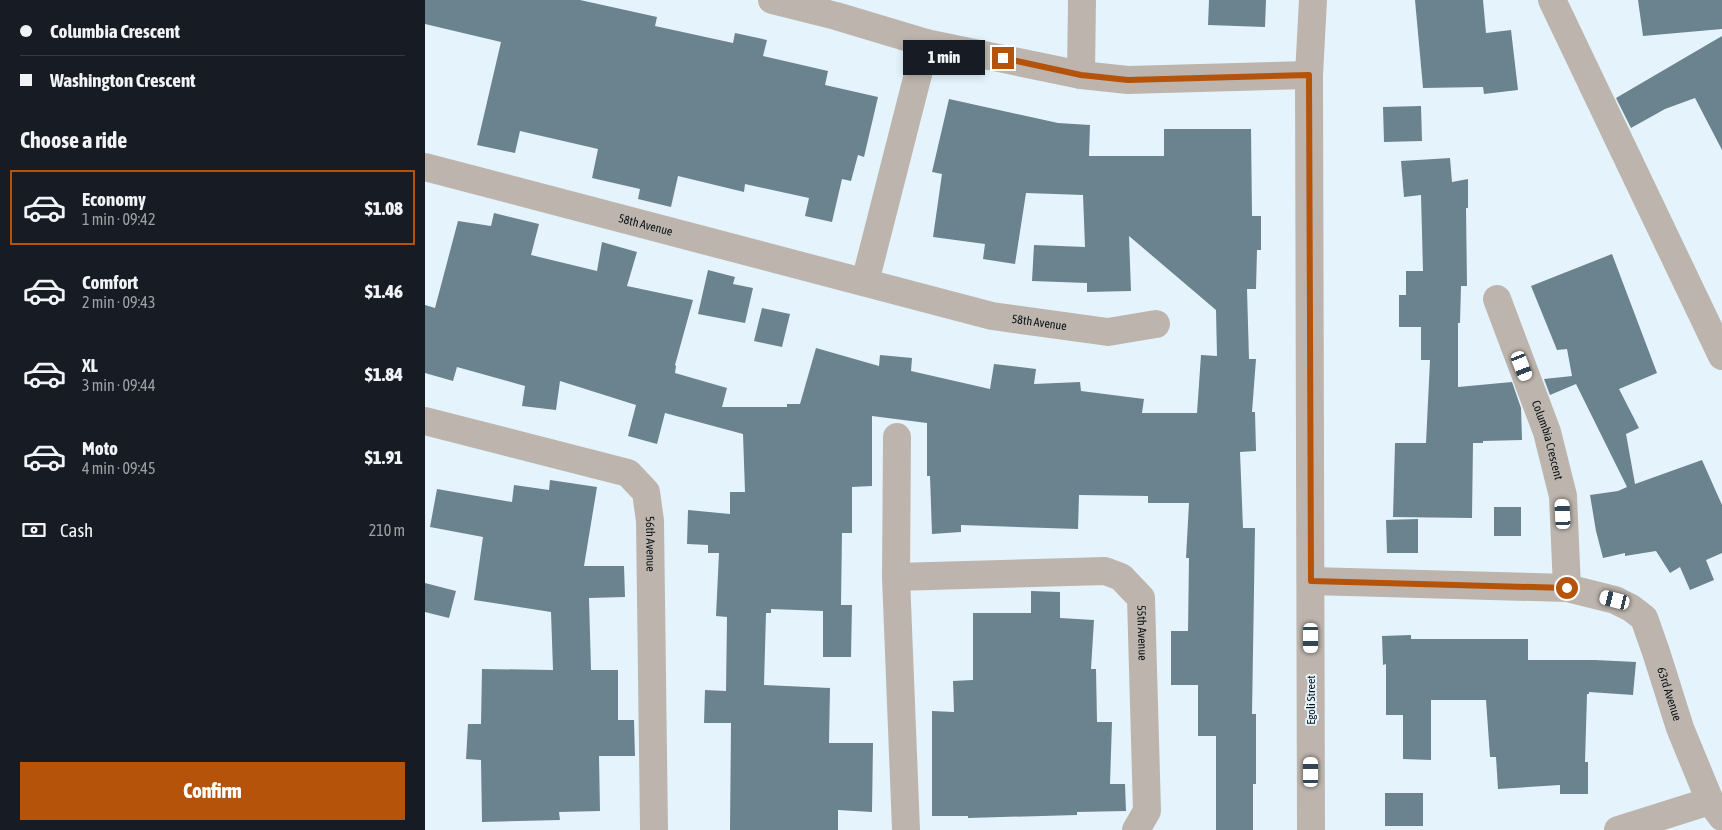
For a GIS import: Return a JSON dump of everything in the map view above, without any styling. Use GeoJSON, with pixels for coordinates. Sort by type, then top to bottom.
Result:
{"type":"FeatureCollection","features":[{"type":"Feature","properties":{"kind":"street"},"geometry":{"type":"LineString","coordinates":[[772,0],[836,8],[926,42],[1081,75],[1128,80],[1309,75]]}},
{"type":"Feature","properties":{"kind":"street"},"geometry":{"type":"LineString","coordinates":[[1081,75],[1082,0]]}},
{"type":"Feature","properties":{"kind":"street","name":"Egoli Street"},"geometry":{"type":"LineString","coordinates":[[1311,830],[1309,75],[1313,0]]}},
{"type":"Feature","properties":{"kind":"street"},"geometry":{"type":"LineString","coordinates":[[1553,0],[1722,356]]}},
{"type":"Feature","properties":{"kind":"street"},"geometry":{"type":"LineString","coordinates":[[865,282],[926,42]]}},
{"type":"Feature","properties":{"kind":"street","name":"58th Avenue"},"geometry":{"type":"LineString","coordinates":[[425,167],[991,316],[1108,332],[1156,324]]}},
{"type":"Feature","properties":{"kind":"street","name":"Columbia Crescent"},"geometry":{"type":"LineString","coordinates":[[1497,299],[1549,441],[1563,496],[1567,588]]}},
{"type":"Feature","properties":{"kind":"street","name":"56th Avenue"},"geometry":{"type":"LineString","coordinates":[[425,420],[629,473],[646,492],[650,521],[653,830]]}},
{"type":"Feature","properties":{"kind":"street"},"geometry":{"type":"LineString","coordinates":[[897,437],[896,577],[906,830]]}},
{"type":"Feature","properties":{"kind":"street","name":"55th Avenue"},"geometry":{"type":"LineString","coordinates":[[896,577],[1105,571],[1121,577],[1141,598],[1147,811],[1136,830]]}},
{"type":"Feature","properties":{"kind":"street"},"geometry":{"type":"LineString","coordinates":[[1311,581],[1567,588]]}},
{"type":"Feature","properties":{"kind":"street","name":"63rd Avenue"},"geometry":{"type":"LineString","coordinates":[[1567,588],[1615,600],[1631,608],[1644,618],[1680,728],[1716,809],[1618,830]]}},
{"type":"Feature","properties":{"kind":"building"},"geometry":{"type":"Polygon","coordinates":[[[425,0],[580,0],[657,17],[655,26],[733,43],[735,33],[767,40],[763,56],[828,71],[825,85],[878,97],[864,157],[858,155],[851,181],[842,179],[832,222],[805,216],[809,198],[745,184],[744,192],[678,176],[671,207],[638,199],[640,189],[592,178],[598,149],[520,131],[515,153],[477,145],[501,42],[425,24],[425,0]]]}},
{"type":"Feature","properties":{"kind":"building"},"geometry":{"type":"Polygon","coordinates":[[[1209,0],[1266,0],[1265,27],[1208,25],[1209,0]]]}},
{"type":"Feature","properties":{"kind":"building"},"geometry":{"type":"Polygon","coordinates":[[[1415,0],[1483,0],[1486,33],[1511,30],[1518,90],[1484,94],[1483,87],[1423,88],[1415,0]]]}},
{"type":"Feature","properties":{"kind":"building"},"geometry":{"type":"Polygon","coordinates":[[[1638,0],[1722,0],[1722,29],[1643,36],[1638,0]]]}},
{"type":"Feature","properties":{"kind":"building"},"geometry":{"type":"Polygon","coordinates":[[[1722,36],[1722,150],[1695,98],[1665,109],[1631,128],[1616,98],[1722,36]]]}},
{"type":"Feature","properties":{"kind":"building"},"geometry":{"type":"Polygon","coordinates":[[[949,99],[1058,123],[1090,125],[1089,156],[1164,156],[1164,129],[1251,129],[1252,216],[1261,216],[1261,250],[1257,250],[1256,289],[1247,289],[1249,359],[1256,359],[1252,412],[1255,412],[1256,451],[1240,452],[1243,528],[1255,528],[1252,714],[1256,714],[1256,784],[1253,784],[1253,830],[1216,830],[1216,736],[1198,736],[1198,685],[1171,685],[1171,631],[1188,631],[1189,558],[1186,558],[1189,503],[1148,503],[1148,496],[1079,495],[1078,529],[961,525],[961,532],[932,534],[930,476],[927,476],[927,423],[872,416],[872,486],[852,487],[852,533],[842,533],[841,605],[852,605],[851,657],[823,657],[823,611],[771,609],[771,613],[766,613],[764,685],[830,688],[829,743],[873,743],[872,812],[838,810],[838,830],[730,830],[731,723],[704,723],[705,690],[726,691],[727,617],[716,616],[719,553],[708,553],[708,545],[687,544],[688,510],[730,514],[730,492],[745,492],[743,434],[665,413],[657,444],[628,436],[636,405],[560,381],[556,410],[522,406],[525,386],[457,367],[453,381],[425,373],[425,305],[435,308],[458,221],[491,226],[494,213],[539,224],[531,255],[597,271],[602,242],[637,252],[627,286],[693,300],[675,365],[675,373],[727,388],[722,407],[787,407],[787,404],[800,404],[816,348],[879,366],[880,355],[912,358],[911,371],[990,389],[994,364],[1036,369],[1034,384],[1080,382],[1081,391],[1144,399],[1142,413],[1197,413],[1201,355],[1217,356],[1216,310],[1129,236],[1131,291],[1087,292],[1087,283],[1032,281],[1034,245],[1085,247],[1083,195],[1026,193],[1015,264],[983,259],[985,244],[933,237],[942,174],[932,172],[949,99]]]}},
{"type":"Feature","properties":{"kind":"building"},"geometry":{"type":"Polygon","coordinates":[[[1421,106],[1422,141],[1384,142],[1383,107],[1421,106]]]}},
{"type":"Feature","properties":{"kind":"building"},"geometry":{"type":"Polygon","coordinates":[[[1450,158],[1452,182],[1468,179],[1468,208],[1466,208],[1467,286],[1461,286],[1460,323],[1458,323],[1458,387],[1512,382],[1521,408],[1522,440],[1473,443],[1472,518],[1393,517],[1395,443],[1426,443],[1430,360],[1421,360],[1421,327],[1399,327],[1399,295],[1406,295],[1406,271],[1423,271],[1421,195],[1404,197],[1401,161],[1450,158]]]}},
{"type":"Feature","properties":{"kind":"building"},"geometry":{"type":"Polygon","coordinates":[[[1612,254],[1657,373],[1619,389],[1639,428],[1626,434],[1635,484],[1702,460],[1722,505],[1722,553],[1706,560],[1714,580],[1690,590],[1680,567],[1670,573],[1656,551],[1625,556],[1625,553],[1603,558],[1590,495],[1618,491],[1627,487],[1576,384],[1550,395],[1544,379],[1572,376],[1567,349],[1557,350],[1531,286],[1612,254]]]}},
{"type":"Feature","properties":{"kind":"building"},"geometry":{"type":"Polygon","coordinates":[[[708,270],[735,277],[733,284],[753,288],[745,323],[698,314],[708,270]]]}},
{"type":"Feature","properties":{"kind":"building"},"geometry":{"type":"Polygon","coordinates":[[[762,308],[790,314],[782,347],[754,341],[762,308]]]}},
{"type":"Feature","properties":{"kind":"building"},"geometry":{"type":"Polygon","coordinates":[[[550,480],[597,487],[584,566],[624,566],[625,597],[589,598],[591,670],[618,670],[618,720],[634,720],[635,756],[599,756],[600,811],[559,812],[560,820],[482,822],[481,760],[466,759],[468,724],[481,724],[482,669],[553,670],[551,612],[474,600],[483,537],[430,527],[437,489],[512,502],[514,485],[549,490],[550,480]]]}},
{"type":"Feature","properties":{"kind":"building"},"geometry":{"type":"Polygon","coordinates":[[[1494,507],[1521,507],[1521,536],[1494,536],[1494,507]]]}},
{"type":"Feature","properties":{"kind":"building"},"geometry":{"type":"Polygon","coordinates":[[[1418,519],[1418,553],[1387,553],[1386,520],[1418,519]]]}},
{"type":"Feature","properties":{"kind":"building"},"geometry":{"type":"Polygon","coordinates":[[[425,583],[456,591],[449,618],[425,612],[425,583]]]}},
{"type":"Feature","properties":{"kind":"building"},"geometry":{"type":"Polygon","coordinates":[[[1031,591],[1060,592],[1060,618],[1094,620],[1091,669],[1096,669],[1097,722],[1112,722],[1110,784],[1125,784],[1126,811],[1077,812],[1077,815],[968,818],[968,816],[932,816],[932,711],[954,712],[953,681],[973,680],[973,613],[1031,613],[1031,591]]]}},
{"type":"Feature","properties":{"kind":"building"},"geometry":{"type":"Polygon","coordinates":[[[1411,635],[1411,639],[1528,639],[1528,660],[1636,662],[1633,695],[1589,692],[1587,694],[1585,762],[1588,762],[1588,794],[1560,794],[1560,785],[1498,789],[1496,757],[1490,757],[1486,700],[1431,700],[1431,760],[1403,759],[1403,715],[1386,715],[1386,664],[1383,665],[1382,636],[1411,635]]]}},
{"type":"Feature","properties":{"kind":"building"},"geometry":{"type":"Polygon","coordinates":[[[1385,793],[1423,793],[1423,826],[1385,826],[1385,793]]]}},
{"type":"Feature","properties":{"kind":"route"},"geometry":{"type":"LineString","coordinates":[[1003,58],[1081,75],[1128,80],[1309,75],[1311,581],[1567,588]]}}]}
